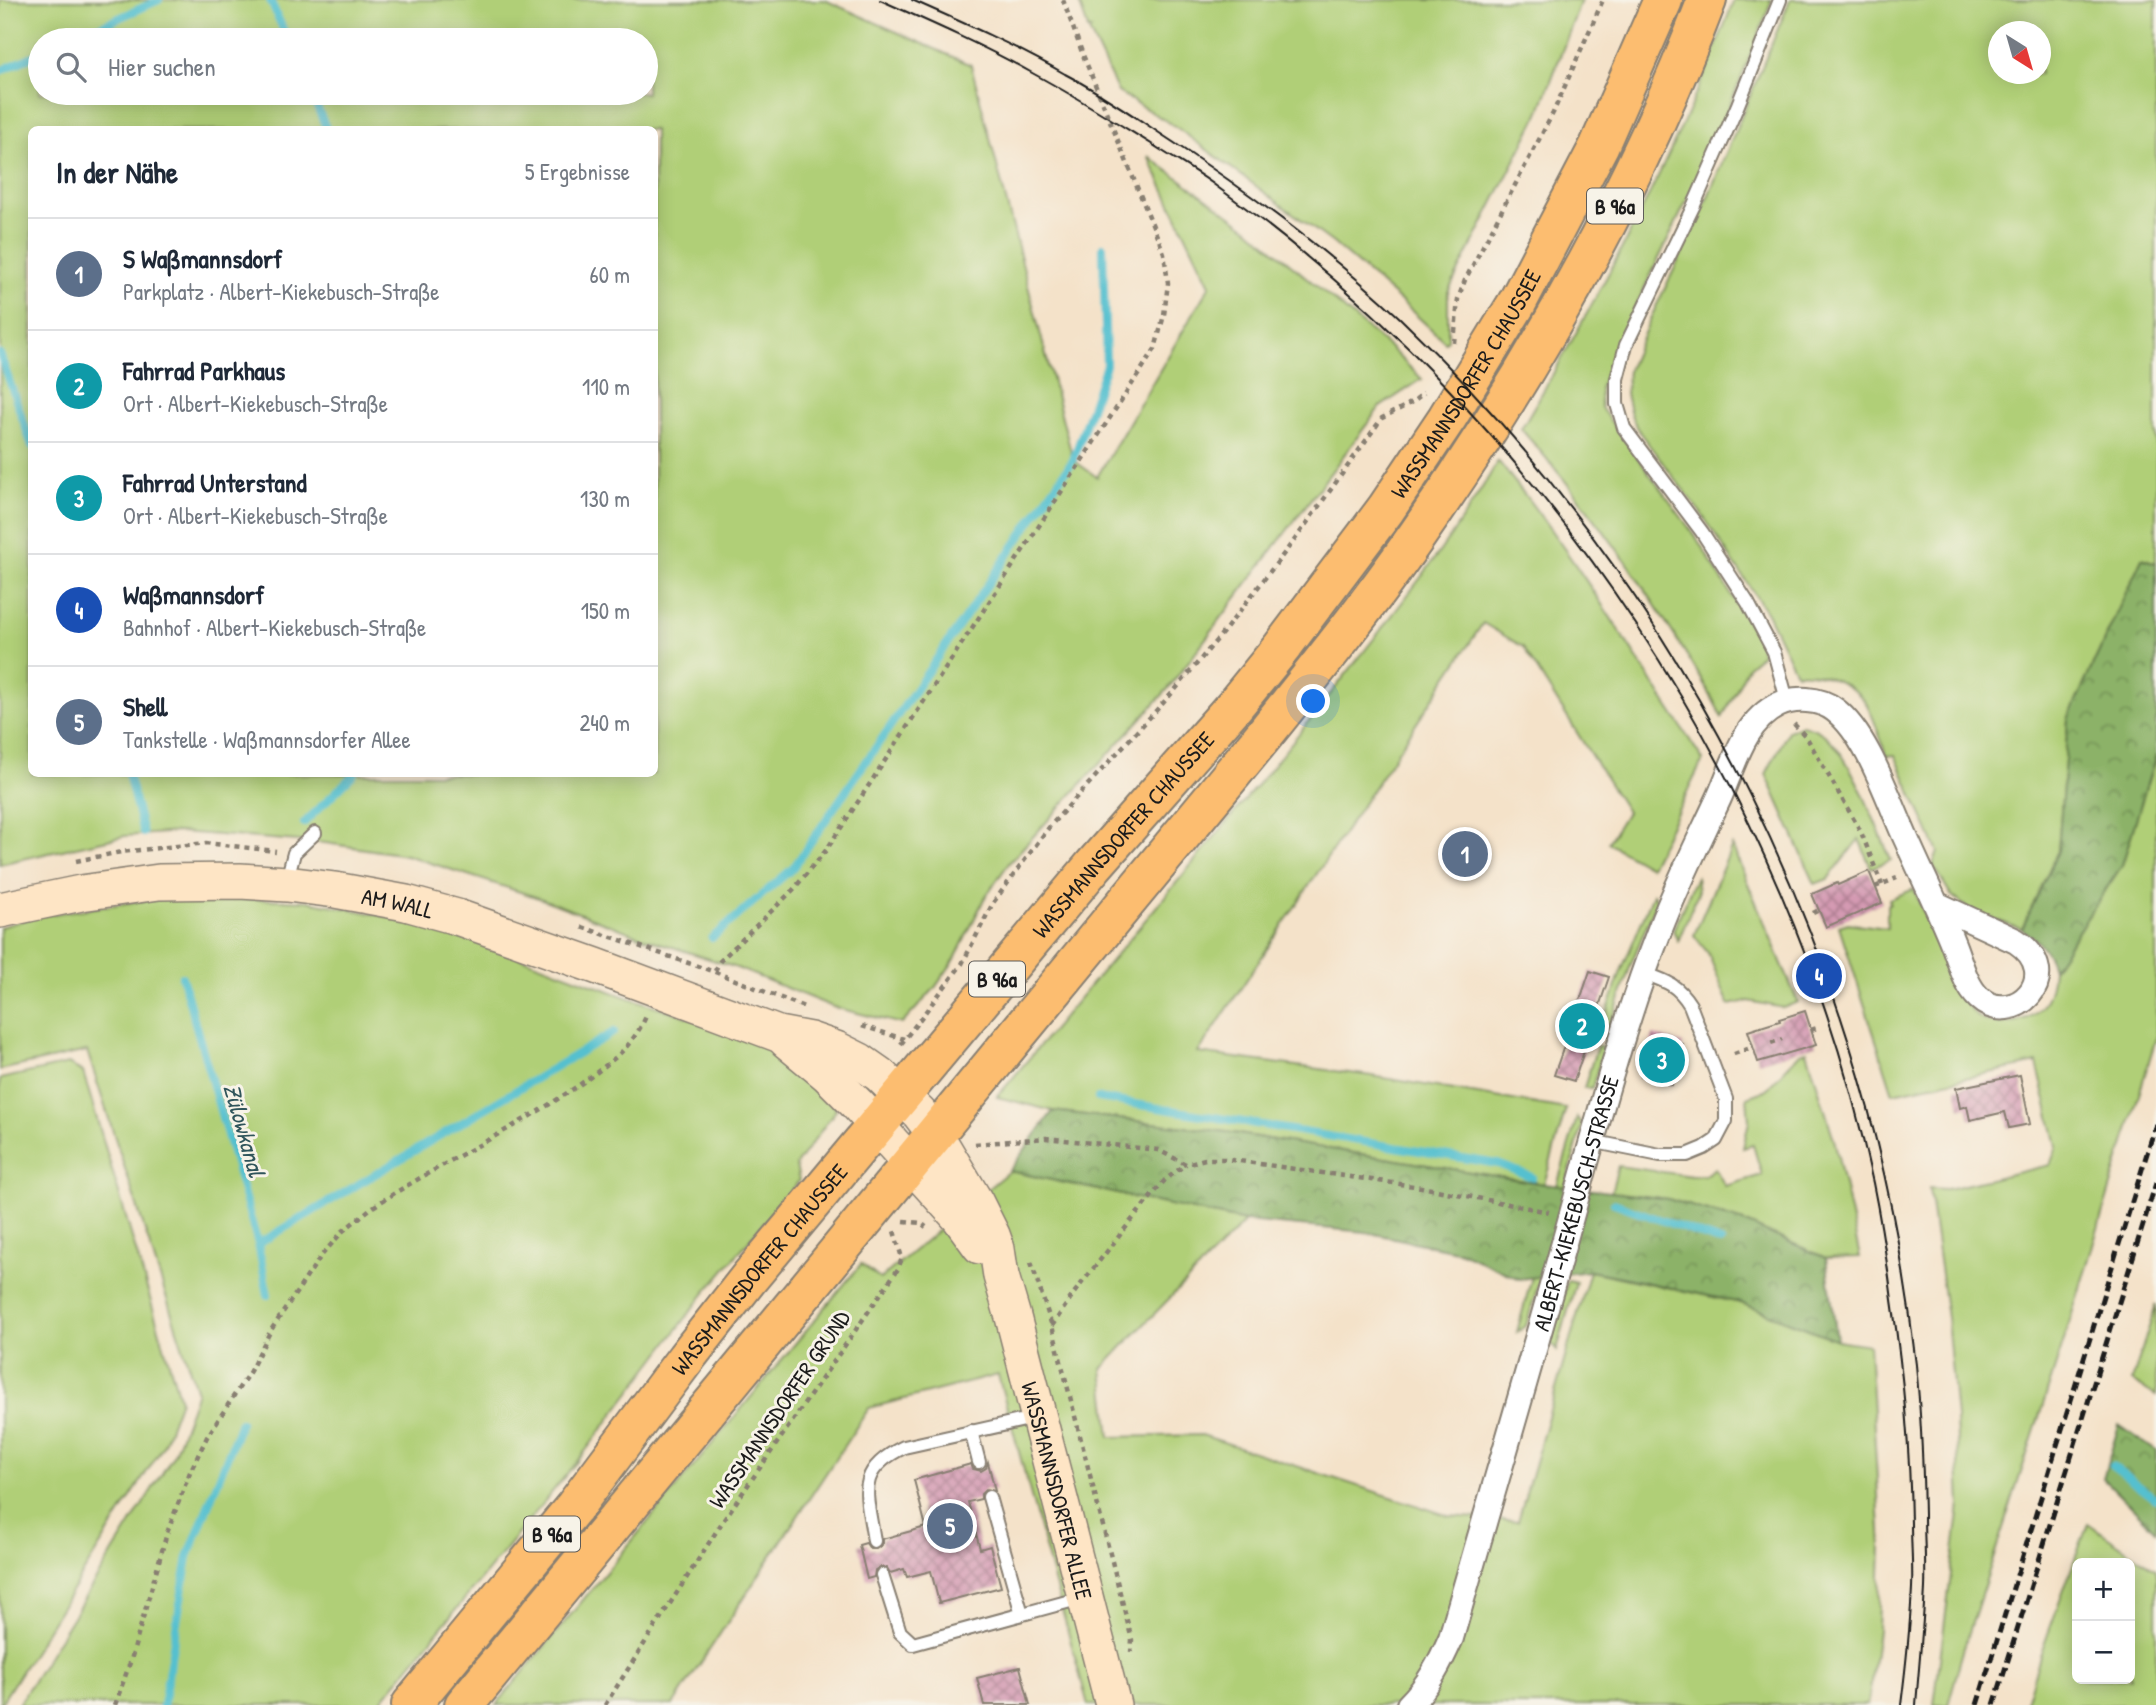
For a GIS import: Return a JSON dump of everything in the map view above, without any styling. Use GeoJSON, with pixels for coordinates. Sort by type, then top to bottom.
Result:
{"type":"FeatureCollection","features":[{"type":"Feature","properties":{"kind":"main road","name":"WASSMANNSDORFER CHAUSSEE"},"geometry":{"type":"LineString","coordinates":[[411,1705],[575,1506],[749,1278],[1094,865],[1242,696],[1370,530],[1436,405],[1465,359],[1517,303],[1576,192],[1663,0]]}},
{"type":"Feature","properties":{"kind":"main road","name":"WASSMANNSDORFER CHAUSSEE"},"geometry":{"type":"LineString","coordinates":[[464,1705],[940,1159],[1410,545],[1474,451],[1551,326],[1600,236],[1670,88],[1707,0]]}},
{"type":"Feature","properties":{"kind":"street"},"geometry":{"type":"LineString","coordinates":[[1787,711],[1812,700],[1832,707],[1850,724],[1867,750],[1970,985],[1979,998],[1992,1006],[2008,1007],[2021,1002],[2032,992],[2038,978],[2035,962],[2027,949],[1937,905]]}},
{"type":"Feature","properties":{"kind":"street","name":"ALBERT-KIEKEBUSCH-STRASSE"},"geometry":{"type":"LineString","coordinates":[[1409,1705],[1421,1694],[1437,1671],[1451,1637],[1618,1046],[1643,973],[1674,894],[1751,726],[1766,711],[1787,711]]}},
{"type":"Feature","properties":{"kind":"street","name":"AM WALL"},"geometry":{"type":"LineString","coordinates":[[0,910],[81,893],[159,882],[201,880],[286,884],[406,903],[457,917],[778,1034],[810,1040],[836,1049],[860,1061],[901,1094],[919,1113],[940,1159]]}},
{"type":"Feature","properties":{"kind":"street","name":"AM WALL"},"geometry":{"type":"LineString","coordinates":[[778,1034],[827,1074],[875,1125]]}},
{"type":"Feature","properties":{"kind":"street","name":"WASSMANNSDORFER ALLEE"},"geometry":{"type":"LineString","coordinates":[[875,1125],[940,1159],[959,1217],[1001,1276],[1113,1705]]}},
{"type":"Feature","properties":{"kind":"lane"},"geometry":{"type":"LineString","coordinates":[[1780,0],[1693,207],[1626,345],[1617,379],[1617,404],[1624,428],[1702,532],[1748,603],[1774,652],[1787,711]]}},
{"type":"Feature","properties":{"kind":"lane"},"geometry":{"type":"LineString","coordinates":[[286,884],[294,853],[315,833]]}},
{"type":"Feature","properties":{"kind":"lane"},"geometry":{"type":"LineString","coordinates":[[1591,1141],[1660,1156],[1687,1155],[1716,1140],[1726,1121],[1726,1099],[1690,1005],[1676,986],[1643,973]]}},
{"type":"Feature","properties":{"kind":"lane"},"geometry":{"type":"LineString","coordinates":[[874,1541],[867,1489],[872,1469],[885,1456],[904,1447],[1038,1416]]}},
{"type":"Feature","properties":{"kind":"lane"},"geometry":{"type":"LineString","coordinates":[[971,1431],[979,1462]]}},
{"type":"Feature","properties":{"kind":"lane"},"geometry":{"type":"LineString","coordinates":[[989,1497],[1022,1614]]}},
{"type":"Feature","properties":{"kind":"lane"},"geometry":{"type":"LineString","coordinates":[[882,1575],[900,1632],[913,1644],[1085,1597]]}},
{"type":"Feature","properties":{"kind":"path"},"geometry":{"type":"LineString","coordinates":[[701,1004],[720,961],[793,890],[827,849],[1155,349],[1164,315],[1168,283],[1164,253],[1063,0]]}},
{"type":"Feature","properties":{"kind":"path"},"geometry":{"type":"LineString","coordinates":[[1465,359],[1458,299],[1465,280],[1553,113],[1603,0]]}},
{"type":"Feature","properties":{"kind":"path"},"geometry":{"type":"LineString","coordinates":[[904,1039],[957,972],[993,903],[1021,863],[1050,826],[1174,691],[1225,630],[1299,534],[1382,418],[1409,404],[1436,405]]}},
{"type":"Feature","properties":{"kind":"path"},"geometry":{"type":"LineString","coordinates":[[1787,711],[1807,738],[1861,832],[1882,885]]}},
{"type":"Feature","properties":{"kind":"path"},"geometry":{"type":"LineString","coordinates":[[121,852],[177,846]]}},
{"type":"Feature","properties":{"kind":"path"},"geometry":{"type":"LineString","coordinates":[[1813,913],[1819,911]]}},
{"type":"Feature","properties":{"kind":"path"},"geometry":{"type":"LineString","coordinates":[[115,1705],[131,1660],[167,1533],[190,1472],[207,1437],[250,1371],[271,1330],[321,1256],[343,1231],[393,1193],[565,1094],[618,1056],[645,1018],[657,988]]}},
{"type":"Feature","properties":{"kind":"path"},"geometry":{"type":"LineString","coordinates":[[1811,1030],[1820,1027]]}},
{"type":"Feature","properties":{"kind":"path"},"geometry":{"type":"LineString","coordinates":[[1771,1043],[1782,1039]]}},
{"type":"Feature","properties":{"kind":"path"},"geometry":{"type":"LineString","coordinates":[[1734,1054],[1754,1047]]}},
{"type":"Feature","properties":{"kind":"path"},"geometry":{"type":"LineString","coordinates":[[940,1159],[1046,1138],[1158,1150],[1186,1164]]}},
{"type":"Feature","properties":{"kind":"path","name":"WASSMANNSDORFER GRUND"},"geometry":{"type":"LineString","coordinates":[[605,1705],[723,1521],[898,1269],[902,1258],[893,1233],[940,1159]]}},
{"type":"Feature","properties":{"kind":"path"},"geometry":{"type":"LineString","coordinates":[[1052,1326],[1074,1293],[1165,1180],[1186,1164],[1205,1159],[1226,1159],[1421,1188],[1571,1216]]}},
{"type":"Feature","properties":{"kind":"green space"},"geometry":{"type":"Polygon","coordinates":[[[0,0],[825,0],[971,65],[1073,460],[1097,477],[1210,285],[1148,156],[1249,229],[1389,347],[1422,379],[1380,407],[1167,690],[1009,863],[984,899],[955,959],[934,989],[902,1024],[833,1007],[737,968],[642,937],[542,899],[406,855],[325,843],[179,832],[125,836],[0,864],[0,0]]]}},
{"type":"Feature","properties":{"kind":"green space"},"geometry":{"type":"Polygon","coordinates":[[[1078,0],[1581,0],[1539,113],[1448,292],[1448,340],[1445,342],[1333,243],[1176,127],[1118,92],[1088,29],[1092,30],[1088,28],[1078,0]]]}},
{"type":"Feature","properties":{"kind":"green space"},"geometry":{"type":"Polygon","coordinates":[[[1734,0],[1772,0],[1739,84],[1693,188],[1615,349],[1600,388],[1601,408],[1696,537],[1760,642],[1762,654],[1749,665],[1722,718],[1693,665],[1621,555],[1583,503],[1521,429],[1609,273],[1664,165],[1734,0]]]}},
{"type":"Feature","properties":{"kind":"green space"},"geometry":{"type":"Polygon","coordinates":[[[1790,0],[2156,0],[2156,563],[2142,558],[2068,719],[2058,851],[2022,929],[1981,915],[1951,895],[1933,865],[1938,852],[1895,755],[1886,756],[1866,703],[1844,684],[1824,676],[1796,673],[1767,613],[1701,513],[1640,433],[1631,416],[1626,394],[1628,370],[1699,218],[1790,0]]]}},
{"type":"Feature","properties":{"kind":"green space"},"geometry":{"type":"Polygon","coordinates":[[[1498,461],[1579,570],[1703,760],[1650,867],[1608,843],[1627,812],[1523,647],[1483,623],[1198,1053],[1372,1076],[1566,1109],[1544,1184],[1220,1131],[1053,1111],[997,1097],[1288,748],[1418,582],[1460,523],[1498,461]]]}},
{"type":"Feature","properties":{"kind":"green space"},"geometry":{"type":"Polygon","coordinates":[[[2142,558],[2156,563],[2156,755],[2122,865],[2053,969],[2042,946],[2022,929],[2058,851],[2068,719],[2142,558]]]}},
{"type":"Feature","properties":{"kind":"green space"},"geometry":{"type":"Polygon","coordinates":[[[1802,725],[1815,729],[1837,747],[1863,794],[1891,860],[1871,868],[1859,839],[1828,879],[1815,884],[1766,774],[1788,731],[1802,725]]]}},
{"type":"Feature","properties":{"kind":"green space"},"geometry":{"type":"Polygon","coordinates":[[[2156,755],[2156,1038],[2065,1337],[1948,1705],[1934,1705],[1960,1505],[1947,1318],[1929,1188],[1947,1189],[2050,1165],[2057,1146],[2037,1063],[1893,1093],[1839,926],[1848,923],[1887,928],[1889,899],[1914,889],[1952,978],[1971,1009],[1985,1021],[1997,1023],[2027,1018],[2044,1004],[2053,969],[2122,865],[2156,755]]]}},
{"type":"Feature","properties":{"kind":"green space"},"geometry":{"type":"Polygon","coordinates":[[[1732,846],[1798,1002],[1783,1008],[1749,1001],[1729,1005],[1708,953],[1694,935],[1732,846]]]}},
{"type":"Feature","properties":{"kind":"green space"},"geometry":{"type":"Polygon","coordinates":[[[1696,877],[1698,893],[1678,941],[1673,930],[1696,877]]]}},
{"type":"Feature","properties":{"kind":"green space"},"geometry":{"type":"Polygon","coordinates":[[[1653,894],[1657,900],[1631,964],[1607,1037],[1600,1034],[1621,971],[1653,894]]]}},
{"type":"Feature","properties":{"kind":"green space"},"geometry":{"type":"Polygon","coordinates":[[[174,896],[308,901],[454,932],[623,996],[764,1045],[787,1057],[830,1097],[836,1110],[796,1165],[799,1181],[704,1294],[584,1453],[378,1705],[18,1705],[174,1454],[197,1392],[87,1051],[0,1070],[0,927],[39,916],[174,896]]]}},
{"type":"Feature","properties":{"kind":"green space"},"geometry":{"type":"Polygon","coordinates":[[[1597,1046],[1604,1048],[1592,1088],[1584,1088],[1597,1046]]]}},
{"type":"Feature","properties":{"kind":"green space"},"geometry":{"type":"Polygon","coordinates":[[[1807,1051],[1835,1143],[1860,1257],[1826,1258],[1741,1221],[1668,1199],[1611,1192],[1618,1166],[1692,1176],[1705,1175],[1715,1168],[1725,1186],[1762,1175],[1753,1145],[1743,1148],[1749,1121],[1747,1097],[1766,1090],[1800,1053],[1807,1051]]]}},
{"type":"Feature","properties":{"kind":"green space"},"geometry":{"type":"Polygon","coordinates":[[[68,1064],[83,1072],[180,1400],[163,1446],[0,1705],[0,1079],[68,1064]]]}},
{"type":"Feature","properties":{"kind":"green space"},"geometry":{"type":"Polygon","coordinates":[[[1053,1111],[1220,1131],[1544,1184],[1668,1199],[1741,1221],[1826,1258],[1837,1340],[1741,1303],[1622,1277],[1590,1271],[1519,1279],[1461,1252],[1365,1232],[1245,1221],[1009,1171],[1053,1111]]]}},
{"type":"Feature","properties":{"kind":"green space"},"geometry":{"type":"Polygon","coordinates":[[[1577,1118],[1582,1125],[1560,1207],[1551,1206],[1577,1118]]]}},
{"type":"Feature","properties":{"kind":"green space"},"geometry":{"type":"Polygon","coordinates":[[[1009,1171],[1245,1221],[1102,1369],[1110,1437],[1202,1435],[1449,1516],[1518,1521],[1590,1271],[1741,1303],[1837,1340],[1869,1345],[1881,1546],[1878,1630],[1868,1705],[1088,1705],[998,1375],[869,1408],[673,1705],[496,1705],[861,1264],[880,1279],[1009,1171]]]}},
{"type":"Feature","properties":{"kind":"green space"},"geometry":{"type":"Polygon","coordinates":[[[1548,1218],[1556,1224],[1526,1326],[1517,1332],[1548,1218]]]}},
{"type":"Feature","properties":{"kind":"green space"},"geometry":{"type":"Polygon","coordinates":[[[1568,1280],[1576,1282],[1557,1350],[1550,1341],[1568,1280]]]}},
{"type":"Feature","properties":{"kind":"green space"},"geometry":{"type":"Polygon","coordinates":[[[2156,1305],[2156,1396],[2132,1381],[2156,1305]]]}},
{"type":"Feature","properties":{"kind":"green space"},"geometry":{"type":"Polygon","coordinates":[[[2119,1425],[2156,1451],[2156,1531],[2103,1478],[2119,1425]]]}},
{"type":"Feature","properties":{"kind":"green space"},"geometry":{"type":"Polygon","coordinates":[[[2088,1523],[2156,1570],[2156,1705],[2025,1705],[2072,1567],[2072,1684],[2135,1684],[2135,1558],[2075,1558],[2088,1523]]]}},
{"type":"Feature","properties":{"kind":"building"},"geometry":{"type":"Polygon","coordinates":[[[1869,871],[1882,903],[1826,927],[1812,894],[1869,871]]]}},
{"type":"Feature","properties":{"kind":"building"},"geometry":{"type":"Polygon","coordinates":[[[1590,971],[1609,977],[1574,1081],[1554,1075],[1590,971]]]}},
{"type":"Feature","properties":{"kind":"building"},"geometry":{"type":"Polygon","coordinates":[[[1805,1011],[1816,1045],[1758,1062],[1748,1031],[1805,1011]]]}},
{"type":"Feature","properties":{"kind":"building"},"geometry":{"type":"Polygon","coordinates":[[[1653,1035],[1683,1044],[1672,1085],[1641,1076],[1653,1035]]]}},
{"type":"Feature","properties":{"kind":"building"},"geometry":{"type":"Polygon","coordinates":[[[2020,1075],[2030,1124],[2009,1128],[2005,1112],[1970,1120],[1967,1106],[1960,1108],[1956,1088],[2020,1075]]]}},
{"type":"Feature","properties":{"kind":"building"},"geometry":{"type":"Polygon","coordinates":[[[988,1462],[995,1491],[986,1489],[981,1494],[981,1499],[968,1502],[980,1549],[990,1546],[1001,1587],[939,1603],[931,1571],[907,1577],[904,1569],[890,1573],[887,1568],[880,1567],[875,1570],[874,1577],[867,1579],[859,1545],[866,1543],[870,1549],[876,1549],[882,1545],[882,1539],[926,1527],[914,1480],[971,1464],[973,1469],[981,1471],[986,1468],[988,1462]]]}},
{"type":"Feature","properties":{"kind":"building"},"geometry":{"type":"Polygon","coordinates":[[[1020,1667],[1030,1705],[984,1705],[977,1678],[1020,1667]]]}},
{"type":"Feature","properties":{"kind":"waterway"},"geometry":{"type":"LineString","coordinates":[[97,28],[159,0]]}},
{"type":"Feature","properties":{"kind":"waterway"},"geometry":{"type":"LineString","coordinates":[[270,0],[283,28]]}},
{"type":"Feature","properties":{"kind":"waterway"},"geometry":{"type":"LineString","coordinates":[[0,71],[28,58]]}},
{"type":"Feature","properties":{"kind":"waterway"},"geometry":{"type":"LineString","coordinates":[[316,105],[325,126]]}},
{"type":"Feature","properties":{"kind":"waterway"},"geometry":{"type":"LineString","coordinates":[[712,938],[793,868],[1073,460],[1106,365],[1103,247]]}},
{"type":"Feature","properties":{"kind":"waterway","name":"Zülowkanal"},"geometry":{"type":"LineString","coordinates":[[0,354],[28,434]]}},
{"type":"Feature","properties":{"kind":"waterway","name":"Zülowkanal"},"geometry":{"type":"LineString","coordinates":[[129,777],[143,833]]}},
{"type":"Feature","properties":{"kind":"waterway"},"geometry":{"type":"LineString","coordinates":[[304,823],[351,777]]}},
{"type":"Feature","properties":{"kind":"waterway","name":"Zülowkanal"},"geometry":{"type":"LineString","coordinates":[[182,977],[258,1244],[268,1295]]}},
{"type":"Feature","properties":{"kind":"waterway"},"geometry":{"type":"LineString","coordinates":[[258,1244],[614,1032]]}},
{"type":"Feature","properties":{"kind":"waterway"},"geometry":{"type":"LineString","coordinates":[[1098,1098],[1498,1164],[1532,1177]]}},
{"type":"Feature","properties":{"kind":"waterway"},"geometry":{"type":"LineString","coordinates":[[1614,1203],[1721,1242]]}},
{"type":"Feature","properties":{"kind":"waterway","name":"Zülowkanal"},"geometry":{"type":"LineString","coordinates":[[163,1705],[188,1557],[241,1422]]}},
{"type":"Feature","properties":{"kind":"waterway"},"geometry":{"type":"LineString","coordinates":[[2112,1466],[2156,1499]]}},
{"type":"Feature","properties":{"kind":"tram line"},"geometry":{"type":"LineString","coordinates":[[880,0],[996,54],[1109,118],[1208,181],[1335,281],[1446,386],[1546,501],[1636,624],[1715,756],[1781,893],[1834,1036],[1873,1183],[1899,1356],[1909,1467],[1912,1588],[1901,1705]]}},
{"type":"Feature","properties":{"kind":"tram line"},"geometry":{"type":"LineString","coordinates":[[912,0],[1028,54],[1107,98],[1262,204],[1374,294],[1504,426],[1597,543],[1679,666],[1750,796],[1810,932],[1858,1072],[1893,1217],[1916,1365],[1922,1440],[1925,1579],[1916,1705]]}},
{"type":"Feature","properties":{"kind":"railway"},"geometry":{"type":"LineString","coordinates":[[1977,1705],[2156,1124]]}},
{"type":"Feature","properties":{"kind":"railway"},"geometry":{"type":"LineString","coordinates":[[1994,1705],[2156,1183]]}},
{"type":"Feature","properties":{"kind":"place","name":"S Waßmannsdorf"},"geometry":{"type":"Point","coordinates":[1465,854]}},
{"type":"Feature","properties":{"kind":"place","name":"Waßmannsdorf"},"geometry":{"type":"Point","coordinates":[1819,976]}},
{"type":"Feature","properties":{"kind":"place","name":"Fahrrad Parkhaus"},"geometry":{"type":"Point","coordinates":[1582,1026]}},
{"type":"Feature","properties":{"kind":"place","name":"Fahrrad Unterstand"},"geometry":{"type":"Point","coordinates":[1662,1060]}},
{"type":"Feature","properties":{"kind":"place","name":"Shell"},"geometry":{"type":"Point","coordinates":[950,1526]}}]}
